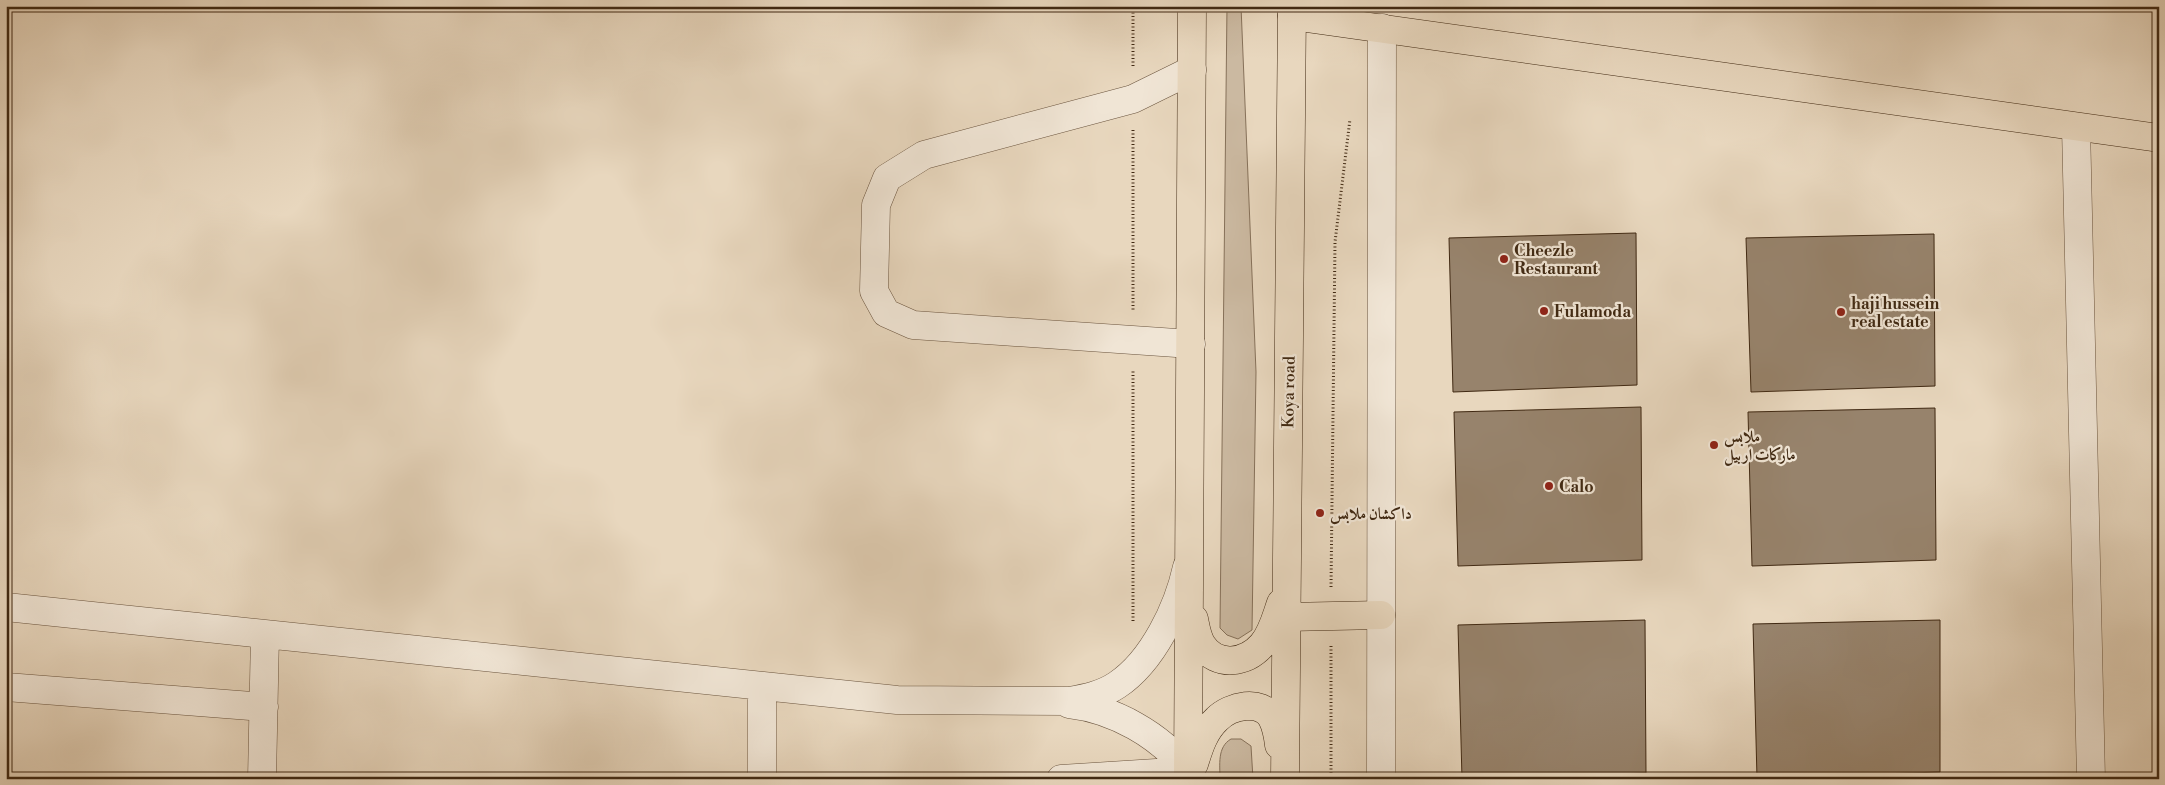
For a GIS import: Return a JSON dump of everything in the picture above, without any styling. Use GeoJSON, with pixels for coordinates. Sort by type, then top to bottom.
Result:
{"type":"FeatureCollection","features":[{"type":"Feature","properties":{"kind":"main road"},"geometry":{"type":"LineString","coordinates":[[1189,776],[1192,6]]}},
{"type":"Feature","properties":{"kind":"main road"},"geometry":{"type":"LineString","coordinates":[[1292,11],[1382,28],[2159,138]]}},
{"type":"Feature","properties":{"kind":"main road","name":"Koya road"},"geometry":{"type":"LineString","coordinates":[[1284,779],[1292,11]]}},
{"type":"Feature","properties":{"kind":"main road"},"geometry":{"type":"LineString","coordinates":[[1190,598],[1198,637],[1204,648],[1215,657],[1230,662],[1242,660],[1253,654],[1264,644],[1274,625],[1287,588]]}},
{"type":"Feature","properties":{"kind":"main road"},"geometry":{"type":"LineString","coordinates":[[1286,617],[1381,615]]}},
{"type":"Feature","properties":{"kind":"main road"},"geometry":{"type":"LineString","coordinates":[[1189,776],[1199,746],[1216,720],[1226,712],[1239,706],[1255,706],[1272,718],[1277,734],[1284,779]]}},
{"type":"Feature","properties":{"kind":"street"},"geometry":{"type":"LineString","coordinates":[[1381,779],[1382,28]]}},
{"type":"Feature","properties":{"kind":"street"},"geometry":{"type":"LineString","coordinates":[[1191,344],[913,326],[886,313],[874,291],[876,205],[887,178],[924,155],[1133,99],[1192,70]]}},
{"type":"Feature","properties":{"kind":"street"},"geometry":{"type":"LineString","coordinates":[[2076,127],[2091,779]]}},
{"type":"Feature","properties":{"kind":"street"},"geometry":{"type":"LineString","coordinates":[[6,607],[897,700],[1069,701],[1094,696],[1117,685],[1140,665],[1159,636],[1177,598],[1190,552]]}},
{"type":"Feature","properties":{"kind":"street"},"geometry":{"type":"LineString","coordinates":[[262,779],[265,634]]}},
{"type":"Feature","properties":{"kind":"street"},"geometry":{"type":"LineString","coordinates":[[762,686],[762,779]]}},
{"type":"Feature","properties":{"kind":"street"},"geometry":{"type":"LineString","coordinates":[[6,687],[264,707]]}},
{"type":"Feature","properties":{"kind":"street"},"geometry":{"type":"LineString","coordinates":[[1040,702],[1080,706],[1103,711],[1126,722],[1162,745],[1178,759],[1189,776]]}},
{"type":"Feature","properties":{"kind":"street"},"geometry":{"type":"LineString","coordinates":[[1062,779],[1189,776]]}},
{"type":"Feature","properties":{"kind":"path"},"geometry":{"type":"LineString","coordinates":[[1331,779],[1335,242],[1351,110]]}},
{"type":"Feature","properties":{"kind":"shaded area"},"geometry":{"type":"Polygon","coordinates":[[[1227,6],[1241,6],[1256,372],[1252,630],[1238,639],[1227,635],[1220,628],[1227,6]]]}},
{"type":"Feature","properties":{"kind":"shaded area"},"geometry":{"type":"Polygon","coordinates":[[[1231,739],[1241,739],[1251,746],[1253,779],[1220,779],[1221,751],[1231,739]]]}},
{"type":"Feature","properties":{"kind":"building","name":"Fulamoda"},"geometry":{"type":"Polygon","coordinates":[[[1636,233],[1637,385],[1453,392],[1449,238],[1636,233]]]}},
{"type":"Feature","properties":{"kind":"building","name":"haji hussein real estate"},"geometry":{"type":"Polygon","coordinates":[[[1934,234],[1935,386],[1751,392],[1746,238],[1934,234]]]}},
{"type":"Feature","properties":{"kind":"building","name":"Calo"},"geometry":{"type":"Polygon","coordinates":[[[1641,407],[1642,560],[1458,566],[1454,412],[1641,407]]]}},
{"type":"Feature","properties":{"kind":"building"},"geometry":{"type":"Polygon","coordinates":[[[1935,408],[1936,560],[1752,566],[1748,412],[1935,408]]]}},
{"type":"Feature","properties":{"kind":"building"},"geometry":{"type":"Polygon","coordinates":[[[1645,620],[1646,773],[1462,779],[1458,625],[1645,620]]]}},
{"type":"Feature","properties":{"kind":"building"},"geometry":{"type":"Polygon","coordinates":[[[1940,620],[1940,772],[1757,778],[1753,624],[1940,620]]]}},
{"type":"Feature","properties":{"kind":"place","name":"Cheezle Restaurant"},"geometry":{"type":"Point","coordinates":[1504,259]}},
{"type":"Feature","properties":{"kind":"place","name":"Fulamoda"},"geometry":{"type":"Point","coordinates":[1544,311]}},
{"type":"Feature","properties":{"kind":"place","name":"haji hussein real estate"},"geometry":{"type":"Point","coordinates":[1841,312]}},
{"type":"Feature","properties":{"kind":"place","name":"ملابس ماركات اربيل"},"geometry":{"type":"Point","coordinates":[1714,445]}},
{"type":"Feature","properties":{"kind":"place","name":"Calo"},"geometry":{"type":"Point","coordinates":[1549,486]}},
{"type":"Feature","properties":{"kind":"place","name":"داكشان ملابس"},"geometry":{"type":"Point","coordinates":[1320,513]}}]}
